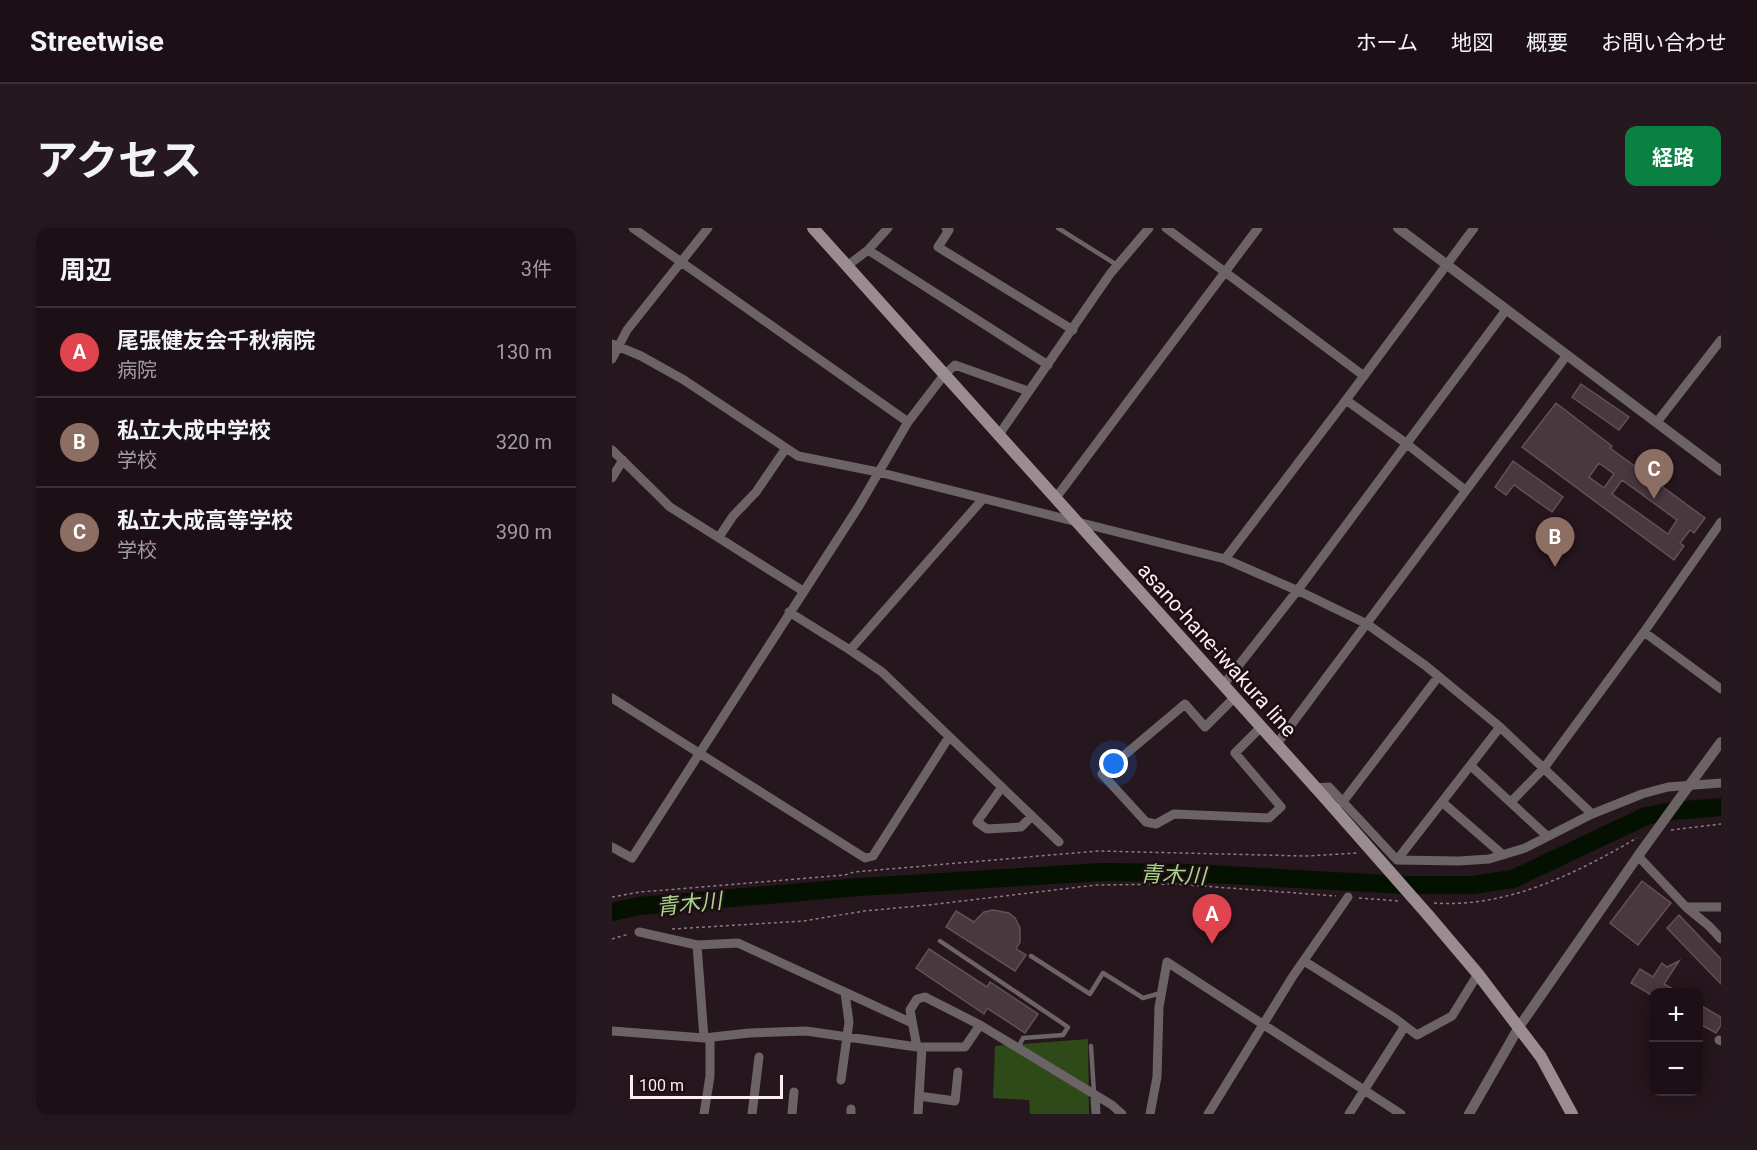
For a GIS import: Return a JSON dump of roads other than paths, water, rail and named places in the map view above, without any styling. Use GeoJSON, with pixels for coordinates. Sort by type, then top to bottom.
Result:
{"type":"FeatureCollection","features":[{"type":"Feature","properties":{"kind":"main road","name":"asano-hane-iwakura line"},"geometry":{"type":"LineString","coordinates":[[813,228],[1076,523],[1224,684],[1314,788],[1373,853],[1431,909],[1541,1057],[1572,1114]]}},
{"type":"Feature","properties":{"kind":"street"},"geometry":{"type":"LineString","coordinates":[[633,228],[909,422]]}},
{"type":"Feature","properties":{"kind":"street"},"geometry":{"type":"LineString","coordinates":[[612,359],[616,345],[708,228]]}},
{"type":"Feature","properties":{"kind":"street"},"geometry":{"type":"LineString","coordinates":[[847,266],[868,250],[888,228]]}},
{"type":"Feature","properties":{"kind":"street"},"geometry":{"type":"LineString","coordinates":[[946,228],[949,230],[938,247],[1073,330]]}},
{"type":"Feature","properties":{"kind":"street"},"geometry":{"type":"LineString","coordinates":[[998,436],[1117,265],[1149,228]]}},
{"type":"Feature","properties":{"kind":"street"},"geometry":{"type":"LineString","coordinates":[[1166,228],[1364,376]]}},
{"type":"Feature","properties":{"kind":"street"},"geometry":{"type":"LineString","coordinates":[[1055,499],[1258,228]]}},
{"type":"Feature","properties":{"kind":"street"},"geometry":{"type":"LineString","coordinates":[[1398,228],[1721,471]]}},
{"type":"Feature","properties":{"kind":"street"},"geometry":{"type":"LineString","coordinates":[[1224,559],[1474,228]]}},
{"type":"Feature","properties":{"kind":"street"},"geometry":{"type":"LineString","coordinates":[[868,250],[1048,365]]}},
{"type":"Feature","properties":{"kind":"street"},"geometry":{"type":"LineString","coordinates":[[1224,684],[1297,591],[1506,310]]}},
{"type":"Feature","properties":{"kind":"street"},"geometry":{"type":"LineString","coordinates":[[1656,422],[1721,340]]}},
{"type":"Feature","properties":{"kind":"street"},"geometry":{"type":"LineString","coordinates":[[616,345],[684,380],[798,456],[878,472],[1224,559],[1367,624],[1438,676],[1500,727],[1592,814]]}},
{"type":"Feature","properties":{"kind":"street"},"geometry":{"type":"LineString","coordinates":[[1276,745],[1567,355]]}},
{"type":"Feature","properties":{"kind":"street"},"geometry":{"type":"LineString","coordinates":[[612,846],[632,858],[859,506],[909,422],[944,375],[955,365],[1028,392]]}},
{"type":"Feature","properties":{"kind":"street"},"geometry":{"type":"LineString","coordinates":[[1346,400],[1465,490]]}},
{"type":"Feature","properties":{"kind":"street"},"geometry":{"type":"LineString","coordinates":[[718,537],[733,516],[756,492],[786,448]]}},
{"type":"Feature","properties":{"kind":"street"},"geometry":{"type":"LineString","coordinates":[[612,450],[670,507],[803,591]]}},
{"type":"Feature","properties":{"kind":"street"},"geometry":{"type":"LineString","coordinates":[[612,478],[623,460]]}},
{"type":"Feature","properties":{"kind":"street"},"geometry":{"type":"LineString","coordinates":[[850,650],[982,500]]}},
{"type":"Feature","properties":{"kind":"street"},"geometry":{"type":"LineString","coordinates":[[1511,802],[1544,768],[1721,522]]}},
{"type":"Feature","properties":{"kind":"street"},"geometry":{"type":"LineString","coordinates":[[789,612],[882,672],[1059,842]]}},
{"type":"Feature","properties":{"kind":"street"},"geometry":{"type":"LineString","coordinates":[[1644,632],[1721,689]]}},
{"type":"Feature","properties":{"kind":"street"},"geometry":{"type":"LineString","coordinates":[[1342,803],[1438,676]]}},
{"type":"Feature","properties":{"kind":"street"},"geometry":{"type":"LineString","coordinates":[[1235,697],[1205,727],[1185,704],[1102,774],[1146,822],[1156,824],[1174,814],[1269,818],[1281,807],[1235,753],[1261,727]]}},
{"type":"Feature","properties":{"kind":"street"},"geometry":{"type":"LineString","coordinates":[[612,698],[865,858],[873,856],[949,737]]}},
{"type":"Feature","properties":{"kind":"street"},"geometry":{"type":"LineString","coordinates":[[1397,860],[1500,727]]}},
{"type":"Feature","properties":{"kind":"street"},"geometry":{"type":"LineString","coordinates":[[1469,1114],[1519,1027],[1721,742]]}},
{"type":"Feature","properties":{"kind":"street"},"geometry":{"type":"LineString","coordinates":[[1471,766],[1547,836]]}},
{"type":"Feature","properties":{"kind":"street"},"geometry":{"type":"LineString","coordinates":[[1314,788],[1329,787],[1397,860],[1473,860],[1503,855],[1525,848],[1592,814],[1642,794],[1668,787],[1721,783]]}},
{"type":"Feature","properties":{"kind":"street"},"geometry":{"type":"LineString","coordinates":[[1002,787],[977,822],[987,829],[1021,827],[1032,816]]}},
{"type":"Feature","properties":{"kind":"street"},"geometry":{"type":"LineString","coordinates":[[1442,802],[1503,855]]}},
{"type":"Feature","properties":{"kind":"street"},"geometry":{"type":"LineString","coordinates":[[1638,856],[1721,939]]}},
{"type":"Feature","properties":{"kind":"street"},"geometry":{"type":"LineString","coordinates":[[1208,1114],[1304,961],[1348,897]]}},
{"type":"Feature","properties":{"kind":"street"},"geometry":{"type":"LineString","coordinates":[[1686,906],[1721,907]]}},
{"type":"Feature","properties":{"kind":"street"},"geometry":{"type":"LineString","coordinates":[[639,932],[697,945],[738,943],[912,1023]]}},
{"type":"Feature","properties":{"kind":"street"},"geometry":{"type":"LineString","coordinates":[[697,945],[710,1076],[705,1114]]}},
{"type":"Feature","properties":{"kind":"street"},"geometry":{"type":"LineString","coordinates":[[1304,961],[1417,1035],[1452,1016],[1478,974]]}},
{"type":"Feature","properties":{"kind":"street"},"geometry":{"type":"LineString","coordinates":[[1150,1114],[1158,1077],[1158,1008],[1167,962],[1401,1114]]}},
{"type":"Feature","properties":{"kind":"street"},"geometry":{"type":"LineString","coordinates":[[841,1080],[849,1022],[846,993]]}},
{"type":"Feature","properties":{"kind":"street"},"geometry":{"type":"LineString","coordinates":[[918,1114],[919,1047],[910,1010],[917,999],[925,997],[980,1025],[1112,1105],[1122,1114]]}},
{"type":"Feature","properties":{"kind":"street"},"geometry":{"type":"LineString","coordinates":[[612,1031],[707,1038],[749,1033],[806,1031],[919,1047],[965,1047],[980,1025]]}},
{"type":"Feature","properties":{"kind":"street"},"geometry":{"type":"LineString","coordinates":[[1349,1114],[1405,1026]]}},
{"type":"Feature","properties":{"kind":"street"},"geometry":{"type":"LineString","coordinates":[[752,1114],[759,1057]]}},
{"type":"Feature","properties":{"kind":"street"},"geometry":{"type":"LineString","coordinates":[[919,1096],[955,1101],[958,1072]]}},
{"type":"Feature","properties":{"kind":"street"},"geometry":{"type":"LineString","coordinates":[[792,1114],[794,1092]]}},
{"type":"Feature","properties":{"kind":"street"},"geometry":{"type":"LineString","coordinates":[[1095,1096],[1096,1114]]}},
{"type":"Feature","properties":{"kind":"lane"},"geometry":{"type":"LineString","coordinates":[[1058,228],[1117,265]]}},
{"type":"Feature","properties":{"kind":"lane"},"geometry":{"type":"LineString","coordinates":[[940,941],[1068,1026],[1063,1035],[1023,1038],[1018,1048]]}},
{"type":"Feature","properties":{"kind":"lane"},"geometry":{"type":"LineString","coordinates":[[1031,956],[1090,994],[1103,973],[1143,998],[1161,993]]}},
{"type":"Feature","properties":{"kind":"lane"},"geometry":{"type":"LineString","coordinates":[[1091,1046],[1095,1096]]}},
{"type":"Feature","properties":{"kind":"waterway","name":"青木川"},"geometry":{"type":"LineString","coordinates":[[612,912],[639,906],[860,887],[1102,872],[1190,873],[1405,885],[1472,885],[1513,879],[1646,816],[1721,807]]}},
{"type":"Feature","properties":{"kind":"place","name":"私立大成高等学校"},"geometry":{"type":"Point","coordinates":[1654,499]}},
{"type":"Feature","properties":{"kind":"place","name":"私立大成中学校"},"geometry":{"type":"Point","coordinates":[1555,567]}},
{"type":"Feature","properties":{"kind":"place","name":"尾張健友会千秋病院"},"geometry":{"type":"Point","coordinates":[1212,944]}}]}
